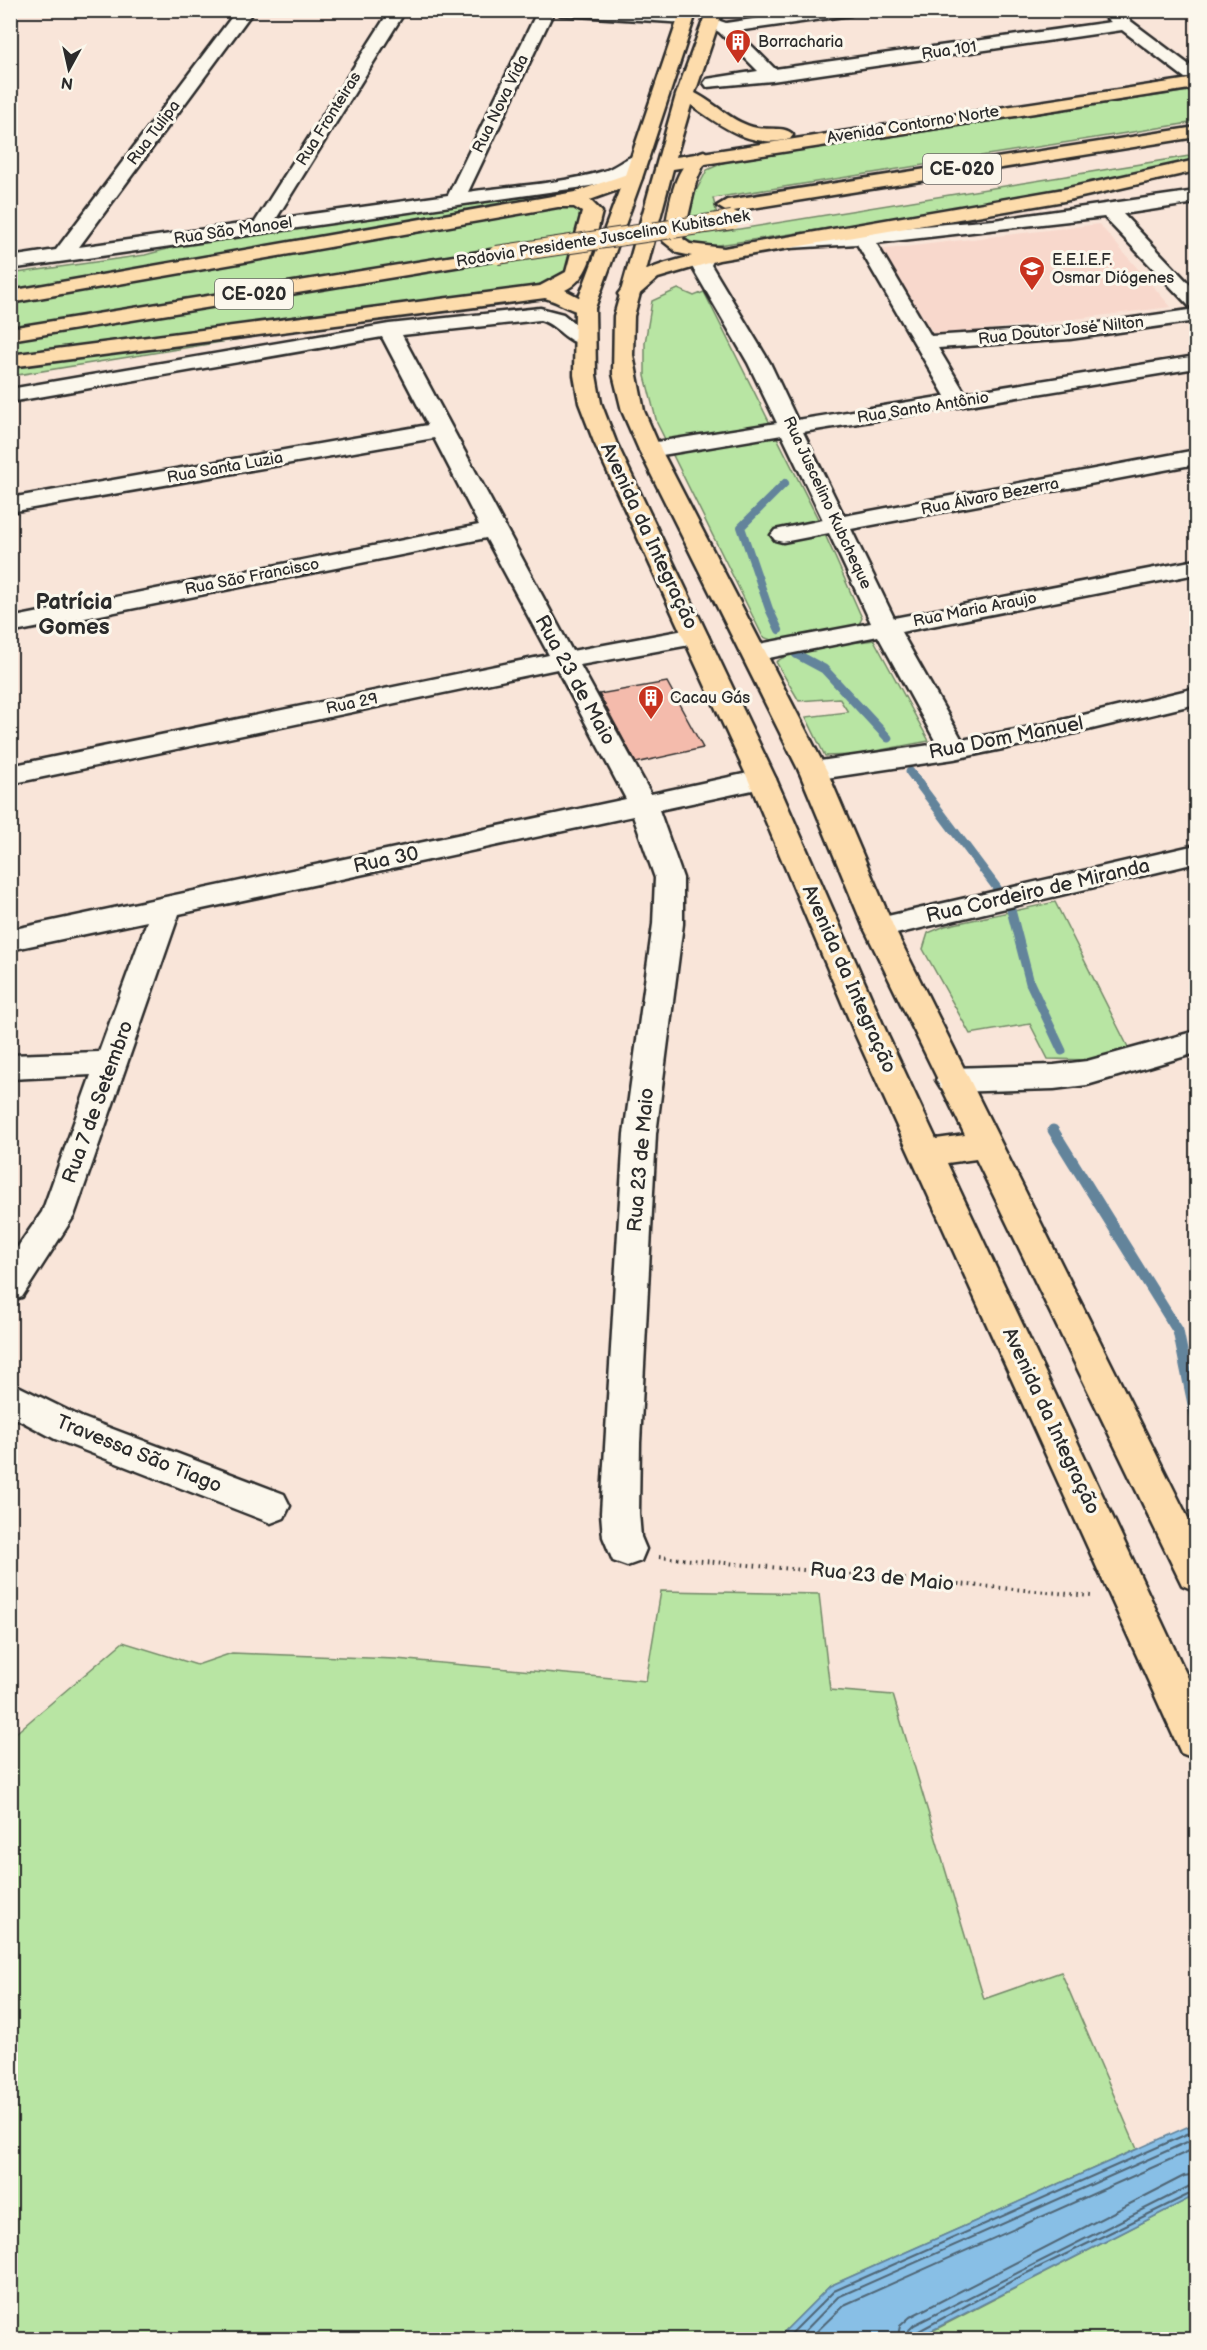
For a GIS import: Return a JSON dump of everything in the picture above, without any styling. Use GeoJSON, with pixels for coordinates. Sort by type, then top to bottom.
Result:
{"type":"FeatureCollection","features":[{"type":"Feature","properties":{"kind":"main road","name":"Avenida da Integração"},"geometry":{"type":"LineString","coordinates":[[687,14],[640,159],[585,308],[583,339],[590,403],[605,442],[762,779],[872,1036],[1197,1739]]}},
{"type":"Feature","properties":{"kind":"main road","name":"Avenida da Integração"},"geometry":{"type":"LineString","coordinates":[[717,20],[699,56],[685,96],[622,321],[622,371],[637,423],[813,771],[879,928],[1197,1573]]}},
{"type":"Feature","properties":{"kind":"main road"},"geometry":{"type":"LineString","coordinates":[[699,56],[721,120],[782,140]]}},
{"type":"Feature","properties":{"kind":"main road","name":"Avenida Contorno Norte"},"geometry":{"type":"LineString","coordinates":[[10,297],[597,193],[665,164],[782,140],[1195,76]]}},
{"type":"Feature","properties":{"kind":"main road"},"geometry":{"type":"LineString","coordinates":[[685,96],[712,96]]}},
{"type":"Feature","properties":{"kind":"main road","name":"Rodovia Presidente Juscelino Kubitschek"},"geometry":{"type":"LineString","coordinates":[[730,213],[1197,132]]}},
{"type":"Feature","properties":{"kind":"main road","name":"Rodovia Presidente Juscelino Kubitschek"},"geometry":{"type":"LineString","coordinates":[[10,315],[1197,146]]}},
{"type":"Feature","properties":{"kind":"main road"},"geometry":{"type":"LineString","coordinates":[[704,157],[693,164],[688,175],[673,241],[685,249],[731,251]]}},
{"type":"Feature","properties":{"kind":"main road"},"geometry":{"type":"LineString","coordinates":[[628,294],[640,281],[651,274],[731,251],[1064,195],[1197,166]]}},
{"type":"Feature","properties":{"kind":"main road"},"geometry":{"type":"LineString","coordinates":[[10,361],[545,292],[566,282],[574,274],[592,212],[589,207],[581,203],[557,201]]}},
{"type":"Feature","properties":{"kind":"main road","name":"Rodovia Presidente Juscelino Kubitschek"},"geometry":{"type":"LineString","coordinates":[[10,334],[495,247]]}},
{"type":"Feature","properties":{"kind":"main road"},"geometry":{"type":"LineString","coordinates":[[545,292],[563,296],[585,308]]}},
{"type":"Feature","properties":{"kind":"main road"},"geometry":{"type":"LineString","coordinates":[[872,1036],[929,1029]]}},
{"type":"Feature","properties":{"kind":"main road"},"geometry":{"type":"LineString","coordinates":[[927,1153],[985,1145]]}},
{"type":"Feature","properties":{"kind":"street","name":"Rua Tulipa"},"geometry":{"type":"LineString","coordinates":[[62,256],[246,10]]}},
{"type":"Feature","properties":{"kind":"street","name":"Rua Fronteiras"},"geometry":{"type":"LineString","coordinates":[[261,228],[398,10]]}},
{"type":"Feature","properties":{"kind":"street","name":"Rua Nova Vida"},"geometry":{"type":"LineString","coordinates":[[456,198],[546,10]]}},
{"type":"Feature","properties":{"kind":"street"},"geometry":{"type":"LineString","coordinates":[[561,10],[687,14]]}},
{"type":"Feature","properties":{"kind":"street"},"geometry":{"type":"LineString","coordinates":[[717,20],[851,10]]}},
{"type":"Feature","properties":{"kind":"street"},"geometry":{"type":"LineString","coordinates":[[1105,10],[1195,76]]}},
{"type":"Feature","properties":{"kind":"street"},"geometry":{"type":"LineString","coordinates":[[717,20],[772,76]]}},
{"type":"Feature","properties":{"kind":"street","name":"Rua 101"},"geometry":{"type":"LineString","coordinates":[[712,96],[772,76],[1125,26]]}},
{"type":"Feature","properties":{"kind":"street","name":"Rua São Manoel"},"geometry":{"type":"LineString","coordinates":[[10,262],[597,179],[629,168],[640,159]]}},
{"type":"Feature","properties":{"kind":"street"},"geometry":{"type":"LineString","coordinates":[[785,242],[864,239],[1109,212],[1197,197]]}},
{"type":"Feature","properties":{"kind":"street"},"geometry":{"type":"LineString","coordinates":[[1109,212],[1197,302]]}},
{"type":"Feature","properties":{"kind":"street"},"geometry":{"type":"LineString","coordinates":[[864,239],[959,402]]}},
{"type":"Feature","properties":{"kind":"street","name":"Rua Juscelino Kubcheque"},"geometry":{"type":"LineString","coordinates":[[705,257],[701,265],[759,363],[886,628],[954,750]]}},
{"type":"Feature","properties":{"kind":"street"},"geometry":{"type":"LineString","coordinates":[[1172,276],[1197,272]]}},
{"type":"Feature","properties":{"kind":"street"},"geometry":{"type":"LineString","coordinates":[[10,396],[389,330],[540,314],[556,318],[583,339]]}},
{"type":"Feature","properties":{"kind":"street","name":"Rua Doutor José Nilton"},"geometry":{"type":"LineString","coordinates":[[926,344],[1070,333],[1197,315]]}},
{"type":"Feature","properties":{"kind":"street","name":"Rua 23 de Maio"},"geometry":{"type":"LineString","coordinates":[[389,330],[492,529],[643,804],[663,856],[669,886],[668,924],[640,1134],[620,1513],[622,1537],[627,1549]]}},
{"type":"Feature","properties":{"kind":"street","name":"Rua Santo Antônio"},"geometry":{"type":"LineString","coordinates":[[650,450],[1197,362]]}},
{"type":"Feature","properties":{"kind":"street","name":"Rua Santa Luzia"},"geometry":{"type":"LineString","coordinates":[[10,505],[440,430]]}},
{"type":"Feature","properties":{"kind":"street","name":"Rua Álvaro Bezerra"},"geometry":{"type":"LineString","coordinates":[[783,536],[1197,457]]}},
{"type":"Feature","properties":{"kind":"street","name":"Rua São Francisco"},"geometry":{"type":"LineString","coordinates":[[10,626],[492,529]]}},
{"type":"Feature","properties":{"kind":"street","name":"Rua Maria Araujo"},"geometry":{"type":"LineString","coordinates":[[754,653],[1197,567]]}},
{"type":"Feature","properties":{"kind":"street","name":"Rua 29"},"geometry":{"type":"LineString","coordinates":[[10,775],[564,660],[695,636]]}},
{"type":"Feature","properties":{"kind":"street","name":"Rua Dom Manuel"},"geometry":{"type":"LineString","coordinates":[[813,771],[954,750],[1046,732],[1197,696]]}},
{"type":"Feature","properties":{"kind":"street","name":"Rua 30"},"geometry":{"type":"LineString","coordinates":[[10,940],[762,779]]}},
{"type":"Feature","properties":{"kind":"street","name":"Rua Cordeiro de Miranda"},"geometry":{"type":"LineString","coordinates":[[879,928],[1197,854]]}},
{"type":"Feature","properties":{"kind":"street","name":"Rua 7 de Setembro"},"geometry":{"type":"LineString","coordinates":[[10,1287],[57,1216],[166,908]]}},
{"type":"Feature","properties":{"kind":"street"},"geometry":{"type":"LineString","coordinates":[[952,1080],[1054,1077],[1087,1073],[1197,1042]]}},
{"type":"Feature","properties":{"kind":"street"},"geometry":{"type":"LineString","coordinates":[[10,1067],[112,1063]]}},
{"type":"Feature","properties":{"kind":"street","name":"Travessa São Tiago"},"geometry":{"type":"LineString","coordinates":[[10,1397],[68,1428],[271,1506]]}},
{"type":"Feature","properties":{"kind":"path","name":"Rua 23 de Maio"},"geometry":{"type":"LineString","coordinates":[[627,1549],[654,1556],[727,1560],[1018,1591],[1133,1598]]}},
{"type":"Feature","properties":{"kind":"shaded area","name":"E.E.I.E.F. Osmar Diógenes"},"geometry":{"type":"Polygon","coordinates":[[[1099,224],[1171,307],[935,336],[879,250],[1099,224]]]}},
{"type":"Feature","properties":{"kind":"green space"},"geometry":{"type":"Polygon","coordinates":[[[1196,90],[1196,122],[713,198],[721,232],[1196,155],[1196,162],[946,210],[712,246],[702,247],[684,239],[695,193],[707,170],[725,162],[1196,90]]]}},
{"type":"Feature","properties":{"kind":"green space"},"geometry":{"type":"Polygon","coordinates":[[[524,197],[581,203],[589,213],[573,270],[558,279],[482,300],[11,376],[10,274],[145,255],[190,243],[477,201],[524,197]]]}},
{"type":"Feature","properties":{"kind":"green space"},"geometry":{"type":"Polygon","coordinates":[[[678,289],[694,296],[704,292],[819,521],[862,618],[859,624],[779,643],[763,637],[657,423],[645,376],[645,343],[652,301],[678,289]]]}},
{"type":"Feature","properties":{"kind":"green space"},"geometry":{"type":"Polygon","coordinates":[[[874,640],[929,741],[854,755],[825,756],[806,717],[848,712],[839,698],[799,701],[776,662],[797,652],[810,649],[874,640]]]}},
{"type":"Feature","properties":{"kind":"green space"},"geometry":{"type":"Polygon","coordinates":[[[1055,902],[1129,1049],[1091,1060],[1048,1059],[1030,1024],[970,1034],[923,949],[928,933],[945,926],[1055,902]]]}},
{"type":"Feature","properties":{"kind":"green space"},"geometry":{"type":"Polygon","coordinates":[[[661,1591],[819,1594],[830,1690],[893,1695],[984,1999],[1061,1972],[1137,2149],[830,2286],[777,2339],[11,2339],[10,1738],[123,1642],[197,1665],[232,1653],[396,1659],[646,1681],[661,1591]]]}},
{"type":"Feature","properties":{"kind":"green space"},"geometry":{"type":"Polygon","coordinates":[[[1196,2195],[1196,2311],[1190,2325],[1191,2339],[915,2340],[1196,2195]]]}},
{"type":"Feature","properties":{"kind":"water"},"geometry":{"type":"Polygon","coordinates":[[[1196,2123],[1196,2195],[915,2339],[777,2339],[830,2286],[1196,2123]]]}},
{"type":"Feature","properties":{"kind":"building","name":"Cacau Gás"},"geometry":{"type":"Polygon","coordinates":[[[667,682],[703,748],[636,763],[599,694],[667,682]]]}},
{"type":"Feature","properties":{"kind":"waterway"},"geometry":{"type":"LineString","coordinates":[[779,630],[769,609],[741,527],[785,483]]}},
{"type":"Feature","properties":{"kind":"waterway"},"geometry":{"type":"LineString","coordinates":[[796,654],[824,669],[888,738]]}},
{"type":"Feature","properties":{"kind":"waterway"},"geometry":{"type":"LineString","coordinates":[[910,772],[997,888]]}},
{"type":"Feature","properties":{"kind":"waterway"},"geometry":{"type":"LineString","coordinates":[[1011,910],[1030,983],[1062,1051]]}},
{"type":"Feature","properties":{"kind":"waterway"},"geometry":{"type":"LineString","coordinates":[[1053,1130],[1178,1331],[1196,1419]]}},
{"type":"Feature","properties":{"kind":"place","name":"Borracharia"},"geometry":{"type":"Point","coordinates":[738,65]}},
{"type":"Feature","properties":{"kind":"place","name":"E.E.I.E.F. Osmar Diógenes"},"geometry":{"type":"Point","coordinates":[1032,292]}},
{"type":"Feature","properties":{"kind":"place","name":"Cacau Gás"},"geometry":{"type":"Point","coordinates":[651,721]}},
{"type":"Feature","properties":{"kind":"district","name":"Patrícia Gomes"},"geometry":{"type":"Point","coordinates":[74,614]}}]}
